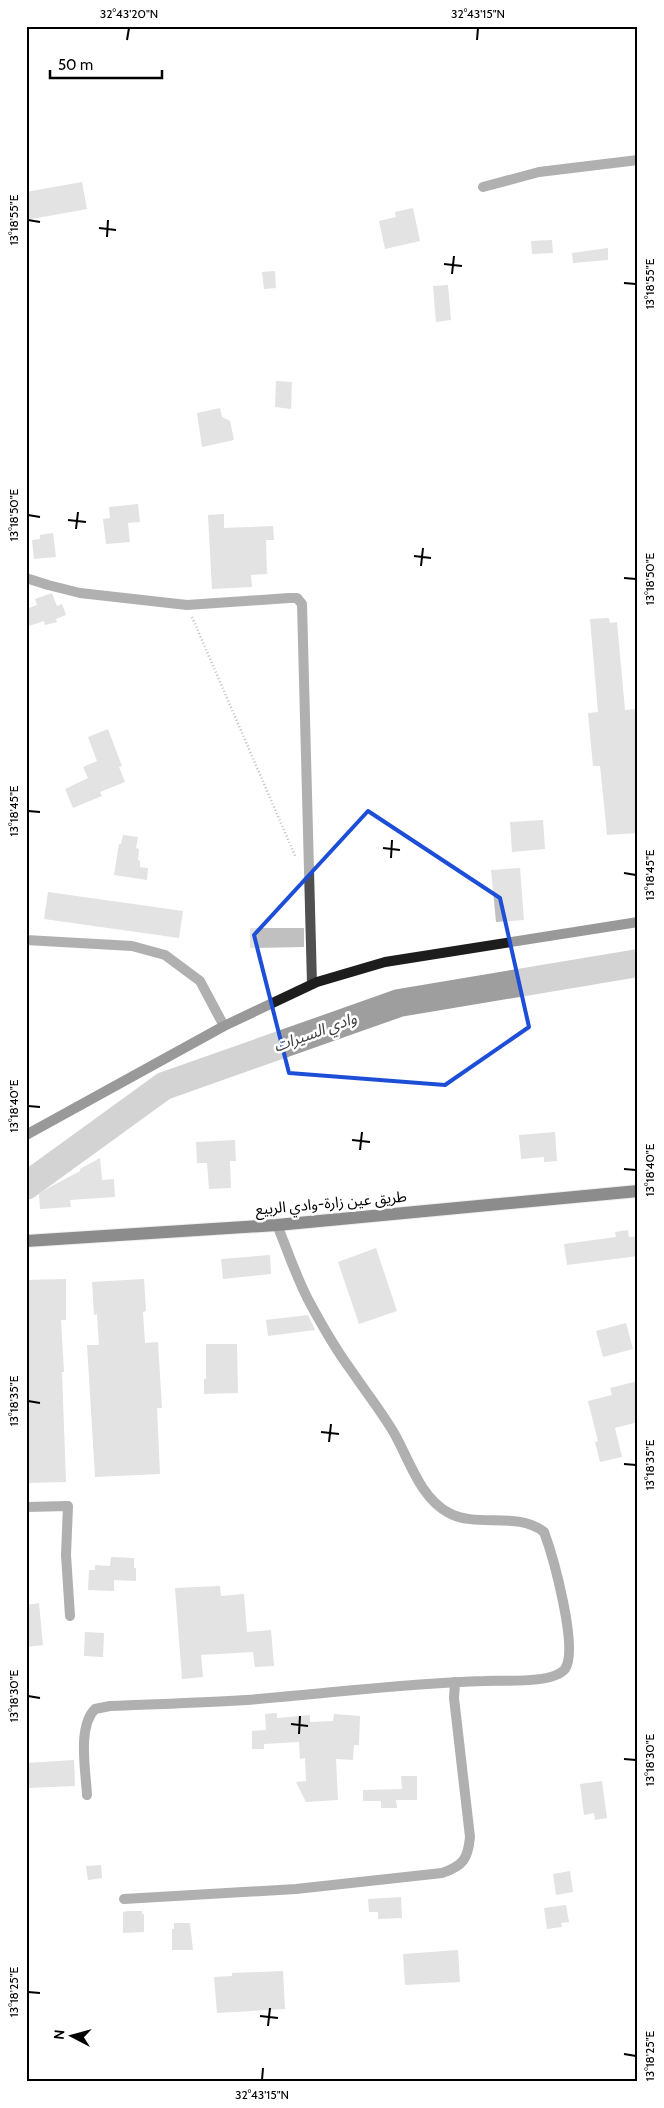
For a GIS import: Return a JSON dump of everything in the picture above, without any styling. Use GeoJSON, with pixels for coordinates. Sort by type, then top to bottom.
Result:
{"type":"FeatureCollection","features":[{"type":"Feature","properties":{"kind":"main road"},"geometry":{"type":"LineString","coordinates":[[26,1135],[224,1026],[312,984],[384,962],[638,922]]}},
{"type":"Feature","properties":{"kind":"main road","name":"طريق عين زارة-وادي الربيع"},"geometry":{"type":"LineString","coordinates":[[26,1240],[278,1225],[638,1191]]}},
{"type":"Feature","properties":{"kind":"street"},"geometry":{"type":"LineString","coordinates":[[483,187],[539,172],[638,160]]}},
{"type":"Feature","properties":{"kind":"street"},"geometry":{"type":"LineString","coordinates":[[26,578],[80,593],[187,605],[289,598],[297,598],[302,604],[312,984]]}},
{"type":"Feature","properties":{"kind":"street"},"geometry":{"type":"LineString","coordinates":[[26,940],[132,946],[164,955],[200,981],[224,1026]]}},
{"type":"Feature","properties":{"kind":"street"},"geometry":{"type":"LineString","coordinates":[[87,1795],[84,1754],[85,1731],[87,1721],[95,1709],[110,1706],[246,1700],[454,1682],[547,1679],[564,1669],[570,1649],[563,1600],[544,1532],[539,1528],[524,1524],[450,1514],[438,1506],[427,1494],[394,1432],[371,1396],[350,1370],[310,1305],[278,1225]]}},
{"type":"Feature","properties":{"kind":"street"},"geometry":{"type":"LineString","coordinates":[[26,1507],[68,1506],[66,1555],[70,1616]]}},
{"type":"Feature","properties":{"kind":"street"},"geometry":{"type":"LineString","coordinates":[[124,1899],[296,1889],[442,1873],[455,1869],[464,1861],[469,1850],[470,1837],[454,1698],[454,1682]]}},
{"type":"Feature","properties":{"kind":"path"},"geometry":{"type":"LineString","coordinates":[[187,605],[298,864]]}},
{"type":"Feature","properties":{"kind":"highlighted area"},"geometry":{"type":"Polygon","coordinates":[[[368,811],[500,898],[529,1027],[445,1085],[289,1073],[254,935],[368,811]]]}},
{"type":"Feature","properties":{"kind":"building"},"geometry":{"type":"Polygon","coordinates":[[[82,182],[87,209],[26,220],[26,192],[82,182]]]}},
{"type":"Feature","properties":{"kind":"building"},"geometry":{"type":"Polygon","coordinates":[[[413,208],[420,241],[385,249],[379,221],[396,217],[395,212],[413,208]]]}},
{"type":"Feature","properties":{"kind":"building"},"geometry":{"type":"Polygon","coordinates":[[[552,240],[553,253],[532,254],[531,241],[552,240]]]}},
{"type":"Feature","properties":{"kind":"building"},"geometry":{"type":"Polygon","coordinates":[[[608,248],[608,260],[573,263],[572,253],[608,248]]]}},
{"type":"Feature","properties":{"kind":"building"},"geometry":{"type":"Polygon","coordinates":[[[275,271],[276,288],[264,289],[262,272],[275,271]]]}},
{"type":"Feature","properties":{"kind":"building"},"geometry":{"type":"Polygon","coordinates":[[[448,285],[451,320],[436,322],[433,286],[448,285]]]}},
{"type":"Feature","properties":{"kind":"building"},"geometry":{"type":"Polygon","coordinates":[[[276,381],[292,382],[291,409],[275,407],[276,381]]]}},
{"type":"Feature","properties":{"kind":"building"},"geometry":{"type":"Polygon","coordinates":[[[220,408],[222,417],[230,421],[234,440],[202,447],[197,413],[220,408]]]}},
{"type":"Feature","properties":{"kind":"building"},"geometry":{"type":"Polygon","coordinates":[[[138,504],[140,522],[128,523],[130,542],[106,544],[103,519],[110,518],[109,507],[138,504]]]}},
{"type":"Feature","properties":{"kind":"building"},"geometry":{"type":"Polygon","coordinates":[[[224,514],[224,528],[273,526],[274,540],[266,540],[267,574],[251,575],[252,587],[212,589],[208,515],[224,514]]]}},
{"type":"Feature","properties":{"kind":"building"},"geometry":{"type":"Polygon","coordinates":[[[53,533],[56,557],[34,559],[32,540],[40,539],[40,535],[53,533]]]}},
{"type":"Feature","properties":{"kind":"building"},"geometry":{"type":"Polygon","coordinates":[[[52,593],[57,606],[62,604],[66,615],[56,619],[57,622],[45,625],[44,621],[26,627],[26,609],[37,605],[35,599],[52,593]]]}},
{"type":"Feature","properties":{"kind":"building"},"geometry":{"type":"Polygon","coordinates":[[[609,618],[610,623],[617,622],[625,710],[636,709],[638,731],[638,833],[607,835],[600,766],[593,766],[588,713],[598,712],[590,619],[609,618]]]}},
{"type":"Feature","properties":{"kind":"building"},"geometry":{"type":"Polygon","coordinates":[[[108,729],[122,766],[119,767],[125,782],[100,792],[102,796],[73,808],[65,789],[88,778],[83,767],[97,761],[88,737],[108,729]]]}},
{"type":"Feature","properties":{"kind":"building"},"geometry":{"type":"Polygon","coordinates":[[[543,820],[545,849],[512,852],[510,822],[543,820]]]}},
{"type":"Feature","properties":{"kind":"building"},"geometry":{"type":"Polygon","coordinates":[[[123,835],[138,837],[136,848],[139,849],[138,860],[140,861],[140,867],[148,868],[147,880],[114,875],[119,844],[121,844],[123,835]]]}},
{"type":"Feature","properties":{"kind":"building"},"geometry":{"type":"Polygon","coordinates":[[[520,868],[524,920],[496,922],[491,870],[520,868]]]}},
{"type":"Feature","properties":{"kind":"building"},"geometry":{"type":"Polygon","coordinates":[[[48,892],[183,911],[179,938],[44,919],[48,892]]]}},
{"type":"Feature","properties":{"kind":"building"},"geometry":{"type":"Polygon","coordinates":[[[250,928],[304,928],[304,947],[250,948],[250,928]]]}},
{"type":"Feature","properties":{"kind":"building"},"geometry":{"type":"Polygon","coordinates":[[[555,1132],[557,1161],[544,1162],[544,1157],[521,1159],[519,1135],[555,1132]]]}},
{"type":"Feature","properties":{"kind":"building"},"geometry":{"type":"Polygon","coordinates":[[[235,1140],[236,1161],[230,1161],[231,1188],[209,1189],[207,1163],[197,1163],[196,1142],[235,1140]]]}},
{"type":"Feature","properties":{"kind":"building"},"geometry":{"type":"Polygon","coordinates":[[[100,1158],[102,1180],[114,1179],[115,1197],[70,1200],[71,1207],[40,1209],[39,1193],[100,1158]]]}},
{"type":"Feature","properties":{"kind":"building"},"geometry":{"type":"Polygon","coordinates":[[[628,1230],[629,1237],[638,1236],[638,1256],[567,1265],[564,1244],[616,1237],[615,1232],[628,1230]]]}},
{"type":"Feature","properties":{"kind":"building"},"geometry":{"type":"Polygon","coordinates":[[[376,1248],[397,1311],[359,1324],[338,1262],[376,1248]]]}},
{"type":"Feature","properties":{"kind":"building"},"geometry":{"type":"Polygon","coordinates":[[[270,1255],[271,1274],[223,1279],[221,1259],[270,1255]]]}},
{"type":"Feature","properties":{"kind":"building"},"geometry":{"type":"Polygon","coordinates":[[[66,1279],[66,1320],[61,1320],[66,1482],[26,1483],[26,1280],[66,1279]]]}},
{"type":"Feature","properties":{"kind":"building"},"geometry":{"type":"Polygon","coordinates":[[[144,1279],[146,1311],[143,1312],[145,1343],[158,1342],[162,1408],[157,1408],[160,1474],[95,1477],[87,1345],[99,1345],[97,1314],[94,1315],[92,1282],[144,1279]]]}},
{"type":"Feature","properties":{"kind":"building"},"geometry":{"type":"Polygon","coordinates":[[[308,1315],[315,1330],[268,1336],[266,1320],[308,1315]]]}},
{"type":"Feature","properties":{"kind":"building"},"geometry":{"type":"Polygon","coordinates":[[[626,1323],[633,1349],[603,1357],[596,1331],[626,1323]]]}},
{"type":"Feature","properties":{"kind":"building"},"geometry":{"type":"Polygon","coordinates":[[[206,1344],[237,1344],[238,1393],[204,1394],[206,1344]]]}},
{"type":"Feature","properties":{"kind":"building"},"geometry":{"type":"Polygon","coordinates":[[[638,1381],[638,1422],[615,1428],[622,1457],[600,1462],[595,1442],[598,1441],[588,1401],[612,1395],[610,1388],[638,1381]]]}},
{"type":"Feature","properties":{"kind":"building"},"geometry":{"type":"Polygon","coordinates":[[[111,1557],[134,1558],[136,1581],[114,1580],[114,1591],[88,1590],[89,1570],[95,1570],[95,1565],[110,1566],[111,1557]]]}},
{"type":"Feature","properties":{"kind":"building"},"geometry":{"type":"Polygon","coordinates":[[[220,1586],[221,1596],[244,1594],[247,1632],[271,1630],[274,1666],[255,1667],[253,1652],[201,1655],[203,1677],[182,1679],[175,1588],[220,1586]]]}},
{"type":"Feature","properties":{"kind":"building"},"geometry":{"type":"Polygon","coordinates":[[[39,1603],[43,1645],[26,1647],[26,1605],[39,1603]]]}},
{"type":"Feature","properties":{"kind":"building"},"geometry":{"type":"Polygon","coordinates":[[[85,1632],[104,1633],[103,1657],[84,1656],[85,1632]]]}},
{"type":"Feature","properties":{"kind":"building"},"geometry":{"type":"Polygon","coordinates":[[[277,1713],[277,1718],[310,1715],[310,1722],[333,1721],[334,1714],[360,1716],[359,1745],[354,1745],[353,1760],[336,1759],[338,1800],[306,1802],[296,1782],[306,1781],[305,1758],[300,1759],[299,1742],[264,1744],[264,1749],[252,1749],[252,1731],[266,1730],[265,1714],[277,1713]]]}},
{"type":"Feature","properties":{"kind":"building"},"geometry":{"type":"Polygon","coordinates":[[[74,1760],[75,1786],[27,1788],[26,1763],[74,1760]]]}},
{"type":"Feature","properties":{"kind":"building"},"geometry":{"type":"Polygon","coordinates":[[[401,1776],[417,1776],[417,1800],[396,1800],[397,1808],[381,1808],[381,1801],[363,1801],[363,1790],[402,1789],[401,1776]]]}},
{"type":"Feature","properties":{"kind":"building"},"geometry":{"type":"Polygon","coordinates":[[[602,1781],[607,1818],[595,1820],[594,1813],[584,1815],[580,1784],[602,1781]]]}},
{"type":"Feature","properties":{"kind":"building"},"geometry":{"type":"Polygon","coordinates":[[[101,1865],[102,1878],[88,1880],[86,1866],[101,1865]]]}},
{"type":"Feature","properties":{"kind":"building"},"geometry":{"type":"Polygon","coordinates":[[[570,1871],[573,1892],[556,1895],[553,1874],[570,1871]]]}},
{"type":"Feature","properties":{"kind":"building"},"geometry":{"type":"Polygon","coordinates":[[[401,1897],[402,1918],[378,1919],[378,1912],[369,1912],[368,1899],[401,1897]]]}},
{"type":"Feature","properties":{"kind":"building"},"geometry":{"type":"Polygon","coordinates":[[[566,1905],[569,1922],[561,1923],[562,1927],[547,1929],[544,1908],[566,1905]]]}},
{"type":"Feature","properties":{"kind":"building"},"geometry":{"type":"Polygon","coordinates":[[[142,1911],[142,1914],[144,1914],[144,1932],[123,1933],[123,1912],[142,1911]]]}},
{"type":"Feature","properties":{"kind":"building"},"geometry":{"type":"Polygon","coordinates":[[[174,1923],[190,1923],[193,1950],[172,1950],[172,1929],[174,1929],[174,1923]]]}},
{"type":"Feature","properties":{"kind":"building"},"geometry":{"type":"Polygon","coordinates":[[[458,1950],[460,1982],[405,1985],[403,1954],[458,1950]]]}},
{"type":"Feature","properties":{"kind":"building"},"geometry":{"type":"Polygon","coordinates":[[[283,1971],[285,2009],[217,2013],[214,1977],[232,1976],[232,1973],[283,1971]]]}},
{"type":"Feature","properties":{"kind":"waterway","name":"وادي السيرات"},"geometry":{"type":"LineString","coordinates":[[26,1186],[164,1086],[399,1003],[638,963]]}}]}
